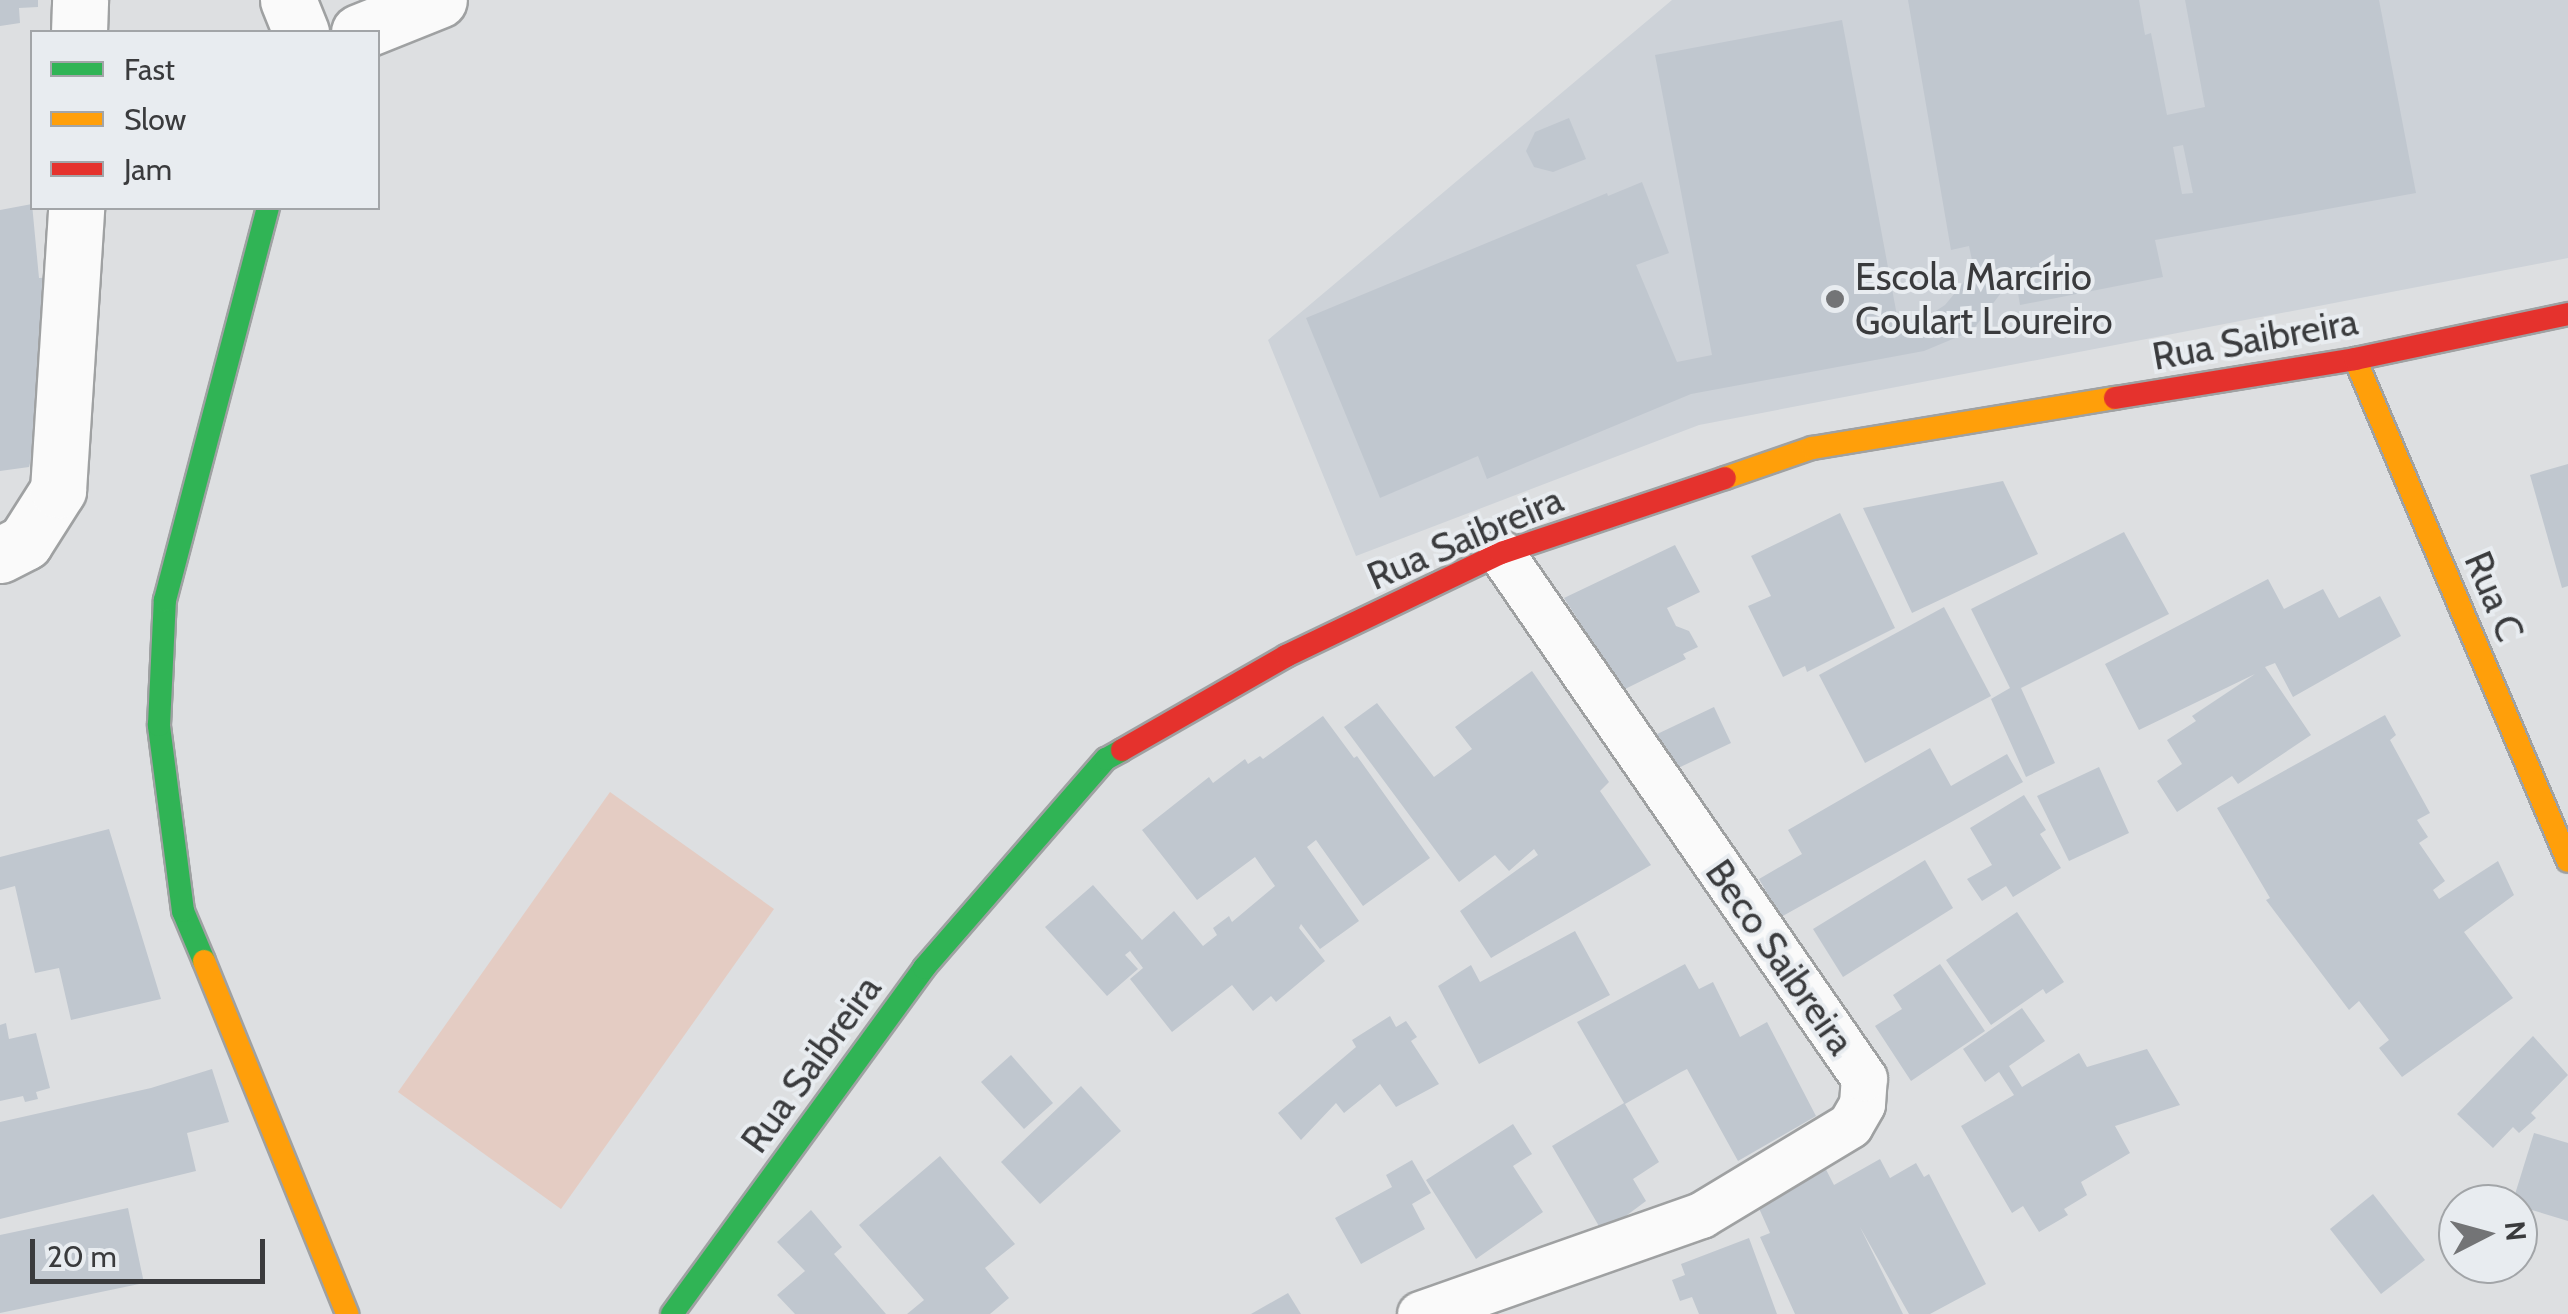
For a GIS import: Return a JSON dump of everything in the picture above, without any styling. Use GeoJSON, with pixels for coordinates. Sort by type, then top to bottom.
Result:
{"type":"FeatureCollection","features":[{"type":"Feature","properties":{"kind":"street"},"geometry":{"type":"LineString","coordinates":[[79,30],[80,0]]}},
{"type":"Feature","properties":{"kind":"street"},"geometry":{"type":"LineString","coordinates":[[288,0],[299,30]]}},
{"type":"Feature","properties":{"kind":"street"},"geometry":{"type":"LineString","coordinates":[[364,30],[439,0]]}},
{"type":"Feature","properties":{"kind":"street"},"geometry":{"type":"LineString","coordinates":[[0,555],[25,542],[58,490],[76,210]]}},
{"type":"Feature","properties":{"kind":"street"},"geometry":{"type":"LineString","coordinates":[[267,210],[165,600],[158,725],[183,911],[347,1314]]}},
{"type":"Feature","properties":{"kind":"street","name":"Rua Saibreira"},"geometry":{"type":"LineString","coordinates":[[672,1314],[924,968],[1106,759],[1286,656],[1502,553],[1812,448],[2355,358],[2568,314]]}},
{"type":"Feature","properties":{"kind":"street","name":"Rua C"},"geometry":{"type":"LineString","coordinates":[[2355,358],[2568,861]]}},
{"type":"Feature","properties":{"kind":"lane","name":"Beco Saibreira"},"geometry":{"type":"LineString","coordinates":[[1420,1314],[1701,1215],[1850,1125],[1862,1104],[1864,1078],[1502,553]]}},
{"type":"Feature","properties":{"kind":"shaded area","name":"Escola Marcírio Goulart Loureiro"},"geometry":{"type":"Polygon","coordinates":[[[1672,0],[2568,0],[2568,258],[1699,425],[1356,556],[1268,340],[1672,0]]]}},
{"type":"Feature","properties":{"kind":"shaded area"},"geometry":{"type":"Polygon","coordinates":[[[610,792],[774,909],[561,1209],[398,1092],[610,792]]]}},
{"type":"Feature","properties":{"kind":"building"},"geometry":{"type":"Polygon","coordinates":[[[0,0],[38,0],[38,7],[19,8],[20,23],[0,26],[0,0]]]}},
{"type":"Feature","properties":{"kind":"building"},"geometry":{"type":"Polygon","coordinates":[[[1908,0],[2139,0],[2145,35],[2151,33],[2167,115],[2205,107],[2185,0],[2379,0],[2416,193],[2155,240],[2163,277],[2020,305],[2017,287],[2004,289],[1972,331],[1924,351],[1691,394],[1487,479],[1478,456],[1380,498],[1306,318],[1642,182],[1669,253],[1636,265],[1677,362],[1712,355],[1655,55],[1842,20],[1898,321],[1928,316],[1945,305],[1974,270],[1969,246],[1951,250],[1908,0]],[[2183,145],[2173,147],[2182,194],[2193,193],[2183,145]]]}},
{"type":"Feature","properties":{"kind":"building"},"geometry":{"type":"Polygon","coordinates":[[[1569,118],[1586,159],[1553,172],[1534,167],[1526,151],[1535,132],[1569,118]]]}},
{"type":"Feature","properties":{"kind":"building"},"geometry":{"type":"Polygon","coordinates":[[[30,204],[39,278],[58,277],[43,413],[29,467],[0,471],[0,210],[30,204]]]}},
{"type":"Feature","properties":{"kind":"building"},"geometry":{"type":"Polygon","coordinates":[[[2568,464],[2568,586],[2562,588],[2530,475],[2568,464]]]}},
{"type":"Feature","properties":{"kind":"building"},"geometry":{"type":"Polygon","coordinates":[[[2003,481],[2038,554],[1912,613],[1863,508],[2003,481]]]}},
{"type":"Feature","properties":{"kind":"building"},"geometry":{"type":"Polygon","coordinates":[[[1840,513],[1895,628],[1807,672],[1805,666],[1783,677],[1748,606],[1771,596],[1751,556],[1840,513]]]}},
{"type":"Feature","properties":{"kind":"building"},"geometry":{"type":"Polygon","coordinates":[[[2124,532],[2169,614],[2021,688],[2055,763],[2026,777],[1991,699],[2010,688],[1971,609],[2124,532]]]}},
{"type":"Feature","properties":{"kind":"building"},"geometry":{"type":"Polygon","coordinates":[[[1675,545],[1700,592],[1667,608],[1676,626],[1689,631],[1698,647],[1683,654],[1686,659],[1623,690],[1564,598],[1675,545]]]}},
{"type":"Feature","properties":{"kind":"building"},"geometry":{"type":"Polygon","coordinates":[[[2268,579],[2284,609],[2323,589],[2339,618],[2380,596],[2401,636],[2293,697],[2275,663],[2265,667],[2311,735],[2238,784],[2232,776],[2177,812],[2157,781],[2182,764],[2167,740],[2196,721],[2192,716],[2255,674],[2139,730],[2105,664],[2268,579]]]}},
{"type":"Feature","properties":{"kind":"building"},"geometry":{"type":"Polygon","coordinates":[[[1944,607],[1991,696],[1865,763],[1819,675],[1944,607]]]}},
{"type":"Feature","properties":{"kind":"building"},"geometry":{"type":"Polygon","coordinates":[[[1532,671],[1609,782],[1600,791],[1651,865],[1491,958],[1460,911],[1538,855],[1534,849],[1509,871],[1495,855],[1459,882],[1344,727],[1377,703],[1434,777],[1472,749],[1455,727],[1532,671]]]}},
{"type":"Feature","properties":{"kind":"building"},"geometry":{"type":"Polygon","coordinates":[[[1714,707],[1731,743],[1674,770],[1653,736],[1714,707]]]}},
{"type":"Feature","properties":{"kind":"building"},"geometry":{"type":"Polygon","coordinates":[[[2385,715],[2396,735],[2390,740],[2430,813],[2417,820],[2428,837],[2419,843],[2445,881],[2433,890],[2439,899],[2498,861],[2514,895],[2464,932],[2513,998],[2402,1077],[2379,1048],[2389,1040],[2359,1001],[2349,1010],[2266,900],[2270,898],[2217,808],[2385,715]]]}},
{"type":"Feature","properties":{"kind":"building"},"geometry":{"type":"Polygon","coordinates":[[[1323,716],[1354,758],[1357,756],[1430,858],[1363,906],[1316,840],[1307,847],[1359,921],[1320,949],[1301,924],[1299,928],[1325,961],[1276,1002],[1271,996],[1253,1011],[1232,985],[1172,1032],[1130,979],[1143,968],[1130,951],[1125,955],[1138,969],[1107,996],[1045,927],[1093,885],[1142,940],[1174,911],[1203,946],[1217,935],[1213,928],[1229,916],[1232,922],[1275,886],[1255,857],[1197,900],[1142,830],[1209,777],[1213,783],[1245,759],[1248,764],[1260,756],[1263,759],[1323,716]]]}},
{"type":"Feature","properties":{"kind":"building"},"geometry":{"type":"Polygon","coordinates":[[[1930,748],[1951,786],[2007,754],[2023,782],[1781,917],[1759,879],[1802,854],[1788,830],[1930,748]]]}},
{"type":"Feature","properties":{"kind":"building"},"geometry":{"type":"Polygon","coordinates":[[[2099,767],[2129,833],[2069,861],[2037,796],[2099,767]]]}},
{"type":"Feature","properties":{"kind":"building"},"geometry":{"type":"Polygon","coordinates":[[[2024,795],[2046,830],[2040,834],[2061,868],[2013,897],[2006,886],[1982,901],[1967,879],[1992,865],[1970,828],[2024,795]]]}},
{"type":"Feature","properties":{"kind":"building"},"geometry":{"type":"Polygon","coordinates":[[[109,829],[161,999],[71,1020],[59,968],[35,973],[15,886],[0,890],[0,857],[109,829]]]}},
{"type":"Feature","properties":{"kind":"building"},"geometry":{"type":"Polygon","coordinates":[[[1925,860],[1953,908],[1843,977],[1813,929],[1925,860]]]}},
{"type":"Feature","properties":{"kind":"building"},"geometry":{"type":"Polygon","coordinates":[[[2017,912],[2064,982],[2046,994],[2043,989],[1991,1025],[1946,960],[2017,912]]]}},
{"type":"Feature","properties":{"kind":"building"},"geometry":{"type":"Polygon","coordinates":[[[1575,931],[1610,995],[1479,1064],[1438,986],[1471,965],[1480,982],[1575,931]]]}},
{"type":"Feature","properties":{"kind":"building"},"geometry":{"type":"Polygon","coordinates":[[[1685,964],[1699,989],[1713,982],[1740,1037],[1767,1022],[1816,1116],[1738,1161],[1687,1069],[1681,1072],[1625,1104],[1659,1162],[1633,1179],[1646,1201],[1603,1233],[1552,1146],[1624,1103],[1577,1022],[1685,964]]]}},
{"type":"Feature","properties":{"kind":"building"},"geometry":{"type":"Polygon","coordinates":[[[1940,964],[1985,1031],[1911,1081],[1875,1026],[1902,1009],[1893,995],[1940,964]]]}},
{"type":"Feature","properties":{"kind":"building"},"geometry":{"type":"Polygon","coordinates":[[[2022,1008],[2045,1041],[2009,1066],[2022,1087],[2079,1053],[2087,1067],[2147,1049],[2180,1105],[2115,1126],[2130,1153],[2081,1182],[2087,1195],[2064,1209],[2068,1215],[2039,1232],[2023,1206],[2012,1213],[1961,1126],[2014,1095],[1999,1072],[1985,1082],[1963,1049],[2022,1008]]]}},
{"type":"Feature","properties":{"kind":"building"},"geometry":{"type":"Polygon","coordinates":[[[1390,1016],[1396,1027],[1406,1021],[1417,1037],[1411,1041],[1439,1084],[1396,1107],[1380,1084],[1344,1113],[1336,1103],[1301,1140],[1278,1113],[1356,1047],[1352,1040],[1390,1016]]]}},
{"type":"Feature","properties":{"kind":"building"},"geometry":{"type":"Polygon","coordinates":[[[6,1023],[9,1039],[36,1033],[50,1088],[36,1092],[38,1099],[25,1102],[23,1096],[0,1101],[0,1025],[6,1023]]]}},
{"type":"Feature","properties":{"kind":"building"},"geometry":{"type":"Polygon","coordinates":[[[2533,1036],[2568,1075],[2531,1113],[2536,1118],[2519,1133],[2513,1127],[2493,1148],[2457,1114],[2533,1036]]]}},
{"type":"Feature","properties":{"kind":"building"},"geometry":{"type":"Polygon","coordinates":[[[1011,1055],[1053,1103],[1024,1129],[981,1082],[1011,1055]]]}},
{"type":"Feature","properties":{"kind":"building"},"geometry":{"type":"Polygon","coordinates":[[[212,1069],[229,1122],[187,1133],[196,1171],[0,1219],[0,1122],[151,1088],[212,1069]]]}},
{"type":"Feature","properties":{"kind":"building"},"geometry":{"type":"Polygon","coordinates":[[[1081,1086],[1121,1131],[1040,1204],[1001,1162],[1081,1086]]]}},
{"type":"Feature","properties":{"kind":"building"},"geometry":{"type":"Polygon","coordinates":[[[1513,1124],[1532,1154],[1513,1166],[1543,1212],[1476,1259],[1426,1180],[1513,1124]]]}},
{"type":"Feature","properties":{"kind":"building"},"geometry":{"type":"Polygon","coordinates":[[[2534,1133],[2568,1143],[2568,1221],[2538,1212],[2538,1184],[2518,1184],[2534,1133]]]}},
{"type":"Feature","properties":{"kind":"building"},"geometry":{"type":"Polygon","coordinates":[[[940,1156],[1015,1244],[985,1268],[1009,1298],[990,1314],[907,1314],[924,1300],[859,1225],[940,1156]]]}},
{"type":"Feature","properties":{"kind":"building"},"geometry":{"type":"Polygon","coordinates":[[[1820,1158],[1834,1185],[1880,1159],[1890,1178],[1916,1163],[1924,1177],[1929,1174],[1986,1284],[1930,1314],[1909,1314],[1860,1227],[1903,1314],[1795,1314],[1760,1237],[1770,1233],[1753,1195],[1820,1158]]]}},
{"type":"Feature","properties":{"kind":"building"},"geometry":{"type":"Polygon","coordinates":[[[1412,1160],[1431,1193],[1412,1204],[1425,1229],[1361,1264],[1335,1218],[1392,1187],[1386,1175],[1412,1160]]]}},
{"type":"Feature","properties":{"kind":"building"},"geometry":{"type":"Polygon","coordinates":[[[2373,1194],[2425,1260],[2381,1294],[2330,1229],[2373,1194]]]}},
{"type":"Feature","properties":{"kind":"building"},"geometry":{"type":"Polygon","coordinates":[[[128,1208],[144,1283],[0,1313],[0,1235],[128,1208]]]}},
{"type":"Feature","properties":{"kind":"building"},"geometry":{"type":"Polygon","coordinates":[[[811,1210],[842,1247],[834,1254],[886,1314],[795,1314],[777,1295],[805,1271],[777,1242],[811,1210]]]}},
{"type":"Feature","properties":{"kind":"building"},"geometry":{"type":"Polygon","coordinates":[[[1749,1238],[1777,1314],[1699,1314],[1692,1297],[1680,1301],[1672,1280],[1685,1275],[1681,1264],[1749,1238]]]}},
{"type":"Feature","properties":{"kind":"building"},"geometry":{"type":"Polygon","coordinates":[[[1288,1293],[1301,1314],[1251,1314],[1288,1293]]]}},
{"type":"Feature","properties":{"kind":"traffic: fast"},"geometry":{"type":"LineString","coordinates":[[204,961],[183,911],[159,725],[165,600],[267,210]]}},
{"type":"Feature","properties":{"kind":"traffic: fast"},"geometry":{"type":"LineString","coordinates":[[672,1314],[924,968],[1106,759],[1122,750]]}},
{"type":"Feature","properties":{"kind":"traffic: slow"},"geometry":{"type":"LineString","coordinates":[[2355,359],[2568,861]]}},
{"type":"Feature","properties":{"kind":"traffic: slow"},"geometry":{"type":"LineString","coordinates":[[1725,478],[1812,448],[2115,398]]}},
{"type":"Feature","properties":{"kind":"traffic: slow"},"geometry":{"type":"LineString","coordinates":[[204,961],[347,1314]]}},
{"type":"Feature","properties":{"kind":"traffic: jam"},"geometry":{"type":"LineString","coordinates":[[2115,398],[2355,359],[2568,314]]}},
{"type":"Feature","properties":{"kind":"traffic: jam"},"geometry":{"type":"LineString","coordinates":[[1122,750],[1286,656],[1501,553],[1725,478]]}},
{"type":"Feature","properties":{"kind":"place","name":"Escola Marcírio Goulart Loureiro"},"geometry":{"type":"Point","coordinates":[1835,299]}}]}
